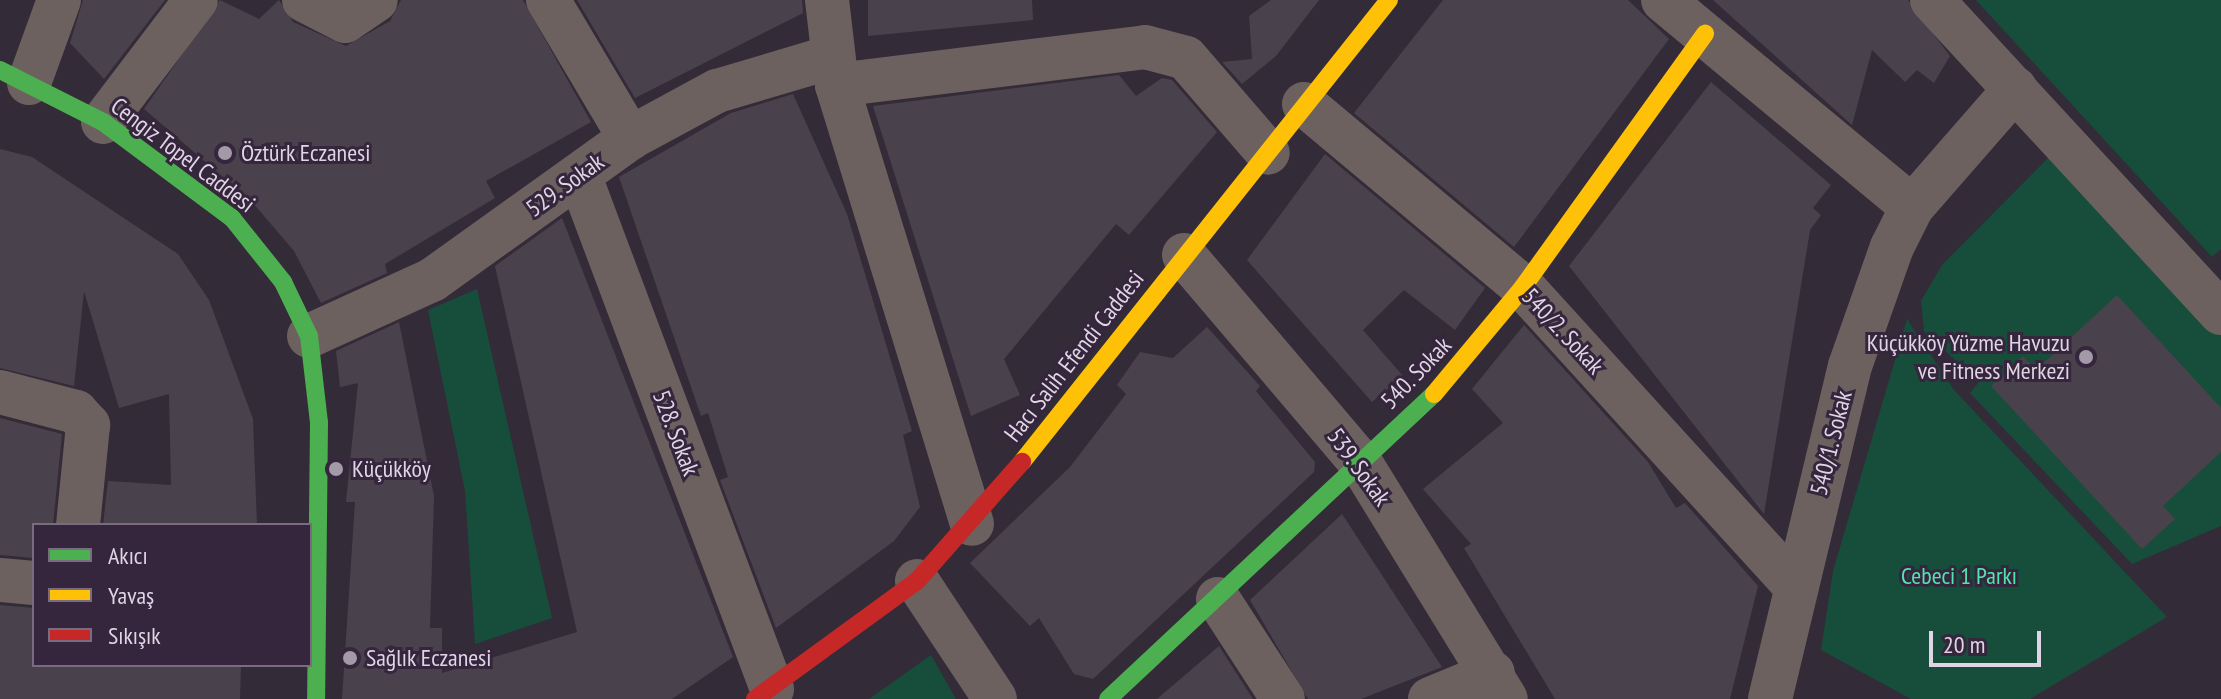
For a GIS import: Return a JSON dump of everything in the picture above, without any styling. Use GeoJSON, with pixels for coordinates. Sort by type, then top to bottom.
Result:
{"type":"FeatureCollection","features":[{"type":"Feature","properties":{"kind":"main road","name":"Hacı Salih Efendi Caddesi"},"geometry":{"type":"LineString","coordinates":[[763,694],[917,581],[972,524],[1389,0]]}},
{"type":"Feature","properties":{"kind":"main road","name":"540. Sokak"},"geometry":{"type":"LineString","coordinates":[[1108,699],[1440,388],[1523,287],[1688,13]]}},
{"type":"Feature","properties":{"kind":"main road","name":"Cengiz Topel Caddesi"},"geometry":{"type":"LineString","coordinates":[[15,76],[103,122],[232,218],[263,251],[309,336],[322,487],[315,602],[316,699]]}},
{"type":"Feature","properties":{"kind":"street"},"geometry":{"type":"LineString","coordinates":[[15,76],[59,0]]}},
{"type":"Feature","properties":{"kind":"street"},"geometry":{"type":"LineString","coordinates":[[103,122],[196,0]]}},
{"type":"Feature","properties":{"kind":"street"},"geometry":{"type":"LineString","coordinates":[[304,0],[345,21],[376,0]]}},
{"type":"Feature","properties":{"kind":"street"},"geometry":{"type":"LineString","coordinates":[[548,0],[630,138]]}},
{"type":"Feature","properties":{"kind":"street"},"geometry":{"type":"LineString","coordinates":[[827,0],[834,71],[972,524]]}},
{"type":"Feature","properties":{"kind":"street"},"geometry":{"type":"LineString","coordinates":[[1932,0],[2221,313]]}},
{"type":"Feature","properties":{"kind":"street"},"geometry":{"type":"LineString","coordinates":[[1688,13],[1912,207]]}},
{"type":"Feature","properties":{"kind":"street","name":"529. Sokak"},"geometry":{"type":"LineString","coordinates":[[309,336],[432,280],[580,177],[630,138],[717,91],[834,71],[1145,47],[1186,58],[1268,153]]}},
{"type":"Feature","properties":{"kind":"street","name":"540/1. Sokak"},"geometry":{"type":"LineString","coordinates":[[1770,699],[1850,366],[1912,207],[2015,89]]}},
{"type":"Feature","properties":{"kind":"street","name":"540/2. Sokak"},"geometry":{"type":"LineString","coordinates":[[1304,104],[1523,287],[1795,586]]}},
{"type":"Feature","properties":{"kind":"street","name":"528. Sokak"},"geometry":{"type":"LineString","coordinates":[[580,177],[763,694]]}},
{"type":"Feature","properties":{"kind":"street","name":"539. Sokak"},"geometry":{"type":"LineString","coordinates":[[1184,255],[1360,462],[1499,686]]}},
{"type":"Feature","properties":{"kind":"street"},"geometry":{"type":"LineString","coordinates":[[0,392],[76,412],[88,425],[78,523]]}},
{"type":"Feature","properties":{"kind":"street"},"geometry":{"type":"LineString","coordinates":[[0,580],[32,583]]}},
{"type":"Feature","properties":{"kind":"street"},"geometry":{"type":"LineString","coordinates":[[917,581],[995,699]]}},
{"type":"Feature","properties":{"kind":"street"},"geometry":{"type":"LineString","coordinates":[[1218,599],[1283,699]]}},
{"type":"Feature","properties":{"kind":"street"},"geometry":{"type":"LineString","coordinates":[[1430,699],[1499,686]]}},
{"type":"Feature","properties":{"kind":"green space"},"geometry":{"type":"Polygon","coordinates":[[[1976,0],[2221,0],[2221,249],[2212,257],[1976,0]]]}},
{"type":"Feature","properties":{"kind":"green space","name":"Küçükköy Yüzme Havuzu ve Fitness Merkezi"},"geometry":{"type":"Polygon","coordinates":[[[2054,152],[2221,325],[2221,526],[2132,564],[1970,393],[1979,382],[1924,331],[1921,301],[1942,265],[2054,152]]]}},
{"type":"Feature","properties":{"kind":"green space"},"geometry":{"type":"Polygon","coordinates":[[[477,289],[552,618],[475,644],[465,491],[428,310],[477,289]]]}},
{"type":"Feature","properties":{"kind":"green space","name":"Cebeci 1 Parkı"},"geometry":{"type":"Polygon","coordinates":[[[1907,319],[1954,390],[2167,617],[2030,699],[1911,699],[1821,650],[1833,571],[1907,319]]]}},
{"type":"Feature","properties":{"kind":"green space"},"geometry":{"type":"Polygon","coordinates":[[[931,655],[956,699],[869,699],[931,655]]]}},
{"type":"Feature","properties":{"kind":"building"},"geometry":{"type":"Polygon","coordinates":[[[83,0],[165,0],[104,79],[70,43],[83,0]]]}},
{"type":"Feature","properties":{"kind":"building"},"geometry":{"type":"Polygon","coordinates":[[[220,0],[259,19],[279,0],[293,22],[346,46],[390,21],[401,0],[523,0],[591,122],[486,181],[495,198],[385,264],[387,273],[321,303],[294,251],[252,202],[144,109],[220,0]]]}},
{"type":"Feature","properties":{"kind":"building"},"geometry":{"type":"Polygon","coordinates":[[[577,0],[802,0],[803,13],[635,98],[577,0]]]}},
{"type":"Feature","properties":{"kind":"building"},"geometry":{"type":"Polygon","coordinates":[[[868,0],[1032,0],[1033,20],[868,36],[868,0]]]}},
{"type":"Feature","properties":{"kind":"building"},"geometry":{"type":"Polygon","coordinates":[[[1271,0],[1319,0],[1276,56],[1242,84],[1222,62],[1252,59],[1249,16],[1271,0]]]}},
{"type":"Feature","properties":{"kind":"building"},"geometry":{"type":"Polygon","coordinates":[[[1443,0],[1628,0],[1669,39],[1514,247],[1354,113],[1443,0]]]}},
{"type":"Feature","properties":{"kind":"building"},"geometry":{"type":"Polygon","coordinates":[[[1713,0],[1908,0],[1950,56],[1934,83],[1917,70],[1905,82],[1872,50],[1852,125],[1713,0]]]}},
{"type":"Feature","properties":{"kind":"building"},"geometry":{"type":"Polygon","coordinates":[[[1119,75],[1136,96],[1162,78],[1172,80],[1217,132],[1129,235],[1116,224],[1004,359],[1020,395],[971,416],[873,106],[1119,75]]]}},
{"type":"Feature","properties":{"kind":"building"},"geometry":{"type":"Polygon","coordinates":[[[1711,82],[1831,185],[1813,208],[1821,215],[1810,230],[1764,514],[1569,266],[1711,82]]]}},
{"type":"Feature","properties":{"kind":"building"},"geometry":{"type":"Polygon","coordinates":[[[793,94],[847,214],[912,431],[903,435],[920,507],[894,541],[776,628],[720,480],[728,477],[708,413],[701,416],[619,177],[731,113],[793,94]]]}},
{"type":"Feature","properties":{"kind":"building"},"geometry":{"type":"Polygon","coordinates":[[[0,149],[32,157],[178,254],[209,300],[253,419],[257,523],[103,523],[108,481],[171,485],[169,394],[119,408],[84,291],[74,386],[0,368],[0,149]]]}},
{"type":"Feature","properties":{"kind":"building"},"geometry":{"type":"Polygon","coordinates":[[[1325,154],[1485,288],[1455,330],[1404,290],[1363,330],[1403,376],[1372,402],[1247,260],[1325,154]]]}},
{"type":"Feature","properties":{"kind":"building"},"geometry":{"type":"Polygon","coordinates":[[[562,218],[733,657],[672,699],[342,699],[355,502],[346,502],[358,383],[340,387],[336,351],[399,322],[434,496],[430,628],[442,628],[442,673],[577,632],[495,266],[562,218]]]}},
{"type":"Feature","properties":{"kind":"building"},"geometry":{"type":"Polygon","coordinates":[[[2117,295],[2221,408],[2221,452],[2163,506],[2175,519],[2142,549],[1991,386],[2023,356],[2036,370],[2117,295]]]}},
{"type":"Feature","properties":{"kind":"building"},"geometry":{"type":"Polygon","coordinates":[[[1524,325],[1648,462],[1676,508],[1685,503],[1758,586],[1730,699],[1555,699],[1464,548],[1471,544],[1423,489],[1503,423],[1472,389],[1524,325]]]}},
{"type":"Feature","properties":{"kind":"building"},"geometry":{"type":"Polygon","coordinates":[[[1207,327],[1260,386],[1256,391],[1315,462],[1314,472],[1093,679],[1074,674],[1039,618],[1030,626],[970,563],[1070,467],[1126,394],[1117,385],[1140,352],[1173,358],[1207,327]]]}},
{"type":"Feature","properties":{"kind":"building"},"geometry":{"type":"Polygon","coordinates":[[[0,418],[62,434],[53,523],[32,523],[32,558],[0,555],[0,418]]]}},
{"type":"Feature","properties":{"kind":"building"},"geometry":{"type":"Polygon","coordinates":[[[1342,514],[1442,667],[1361,699],[1308,699],[1250,600],[1342,514]]]}},
{"type":"Feature","properties":{"kind":"building"},"geometry":{"type":"Polygon","coordinates":[[[0,605],[32,608],[32,667],[241,667],[240,699],[0,699],[0,605]]]}},
{"type":"Feature","properties":{"kind":"building"},"geometry":{"type":"Polygon","coordinates":[[[1219,646],[1253,699],[1157,699],[1219,646]]]}},
{"type":"Feature","properties":{"kind":"traffic: fast"},"geometry":{"type":"LineString","coordinates":[[0,70],[103,122],[232,218],[283,282],[309,336],[319,423],[316,699]]}},
{"type":"Feature","properties":{"kind":"traffic: fast"},"geometry":{"type":"LineString","coordinates":[[1108,699],[1434,394]]}},
{"type":"Feature","properties":{"kind":"traffic: slow"},"geometry":{"type":"LineString","coordinates":[[1022,462],[1389,0]]}},
{"type":"Feature","properties":{"kind":"traffic: slow"},"geometry":{"type":"LineString","coordinates":[[1434,394],[1523,287],[1705,34]]}},
{"type":"Feature","properties":{"kind":"traffic: jam"},"geometry":{"type":"LineString","coordinates":[[755,699],[917,581],[1022,462]]}},
{"type":"Feature","properties":{"kind":"place","name":"Öztürk Eczanesi"},"geometry":{"type":"Point","coordinates":[225,153]}},
{"type":"Feature","properties":{"kind":"place","name":"Küçükköy Yüzme Havuzu ve Fitness Merkezi"},"geometry":{"type":"Point","coordinates":[2086,357]}},
{"type":"Feature","properties":{"kind":"place","name":"Küçükköy"},"geometry":{"type":"Point","coordinates":[336,469]}},
{"type":"Feature","properties":{"kind":"place","name":"Sağlık Eczanesi"},"geometry":{"type":"Point","coordinates":[350,658]}}]}
